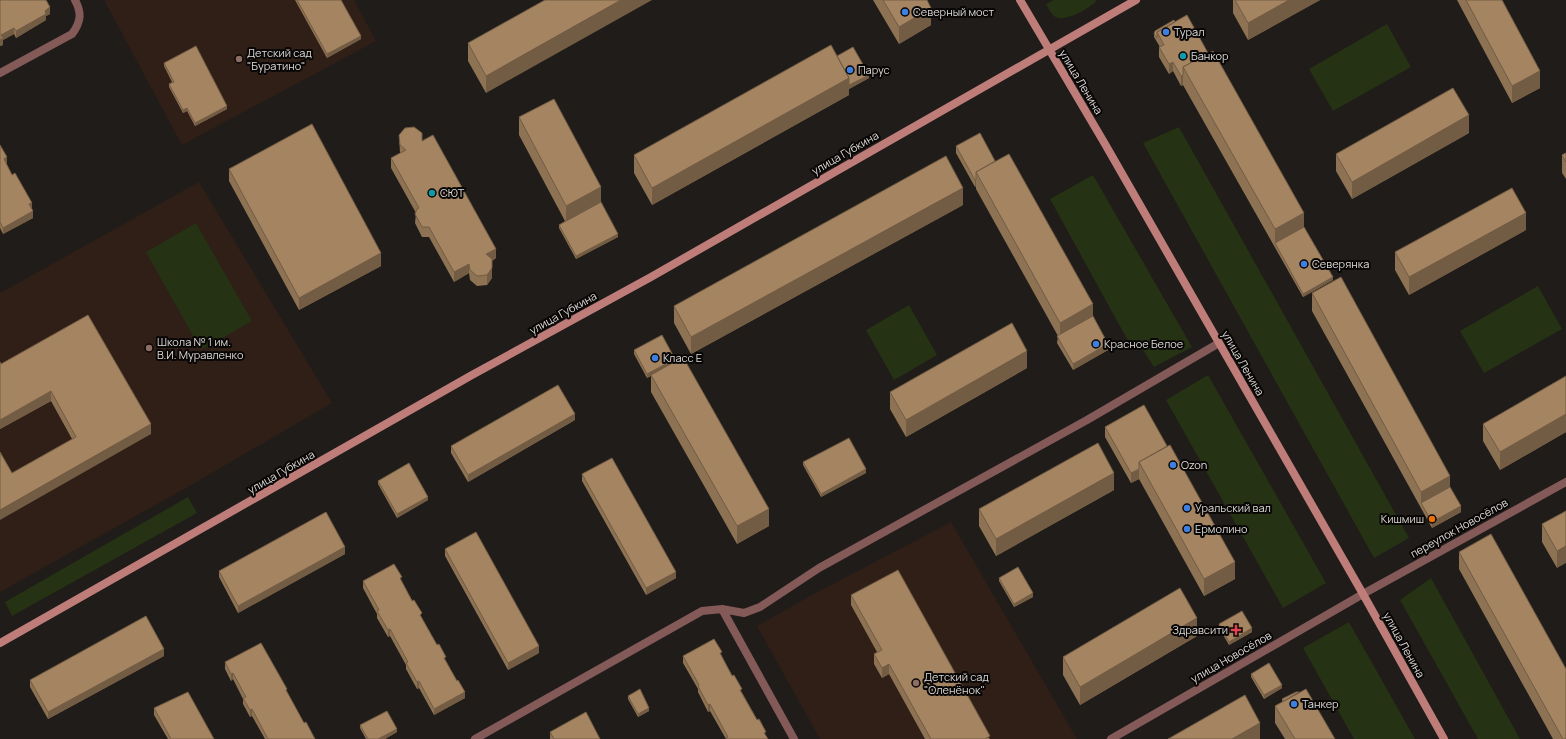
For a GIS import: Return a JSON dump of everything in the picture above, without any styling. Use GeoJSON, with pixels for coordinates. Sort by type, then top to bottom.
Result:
{"type":"FeatureCollection","features":[{"type":"Feature","properties":{"kind":"street"},"geometry":{"type":"LineString","coordinates":[[0,73],[72,34],[79,24],[81,15],[75,0]]}},
{"type":"Feature","properties":{"kind":"street","name":"улица Ленина"},"geometry":{"type":"LineString","coordinates":[[1020,0],[1105,144],[1363,594],[1444,739]]}},
{"type":"Feature","properties":{"kind":"street","name":"улица Губкина"},"geometry":{"type":"LineString","coordinates":[[0,643],[472,375],[651,277],[1136,0]]}},
{"type":"Feature","properties":{"kind":"street"},"geometry":{"type":"LineString","coordinates":[[475,739],[702,611],[722,609],[744,613],[760,607],[819,568],[1087,420],[1219,344]]}},
{"type":"Feature","properties":{"kind":"street","name":"переулок Новосёлов"},"geometry":{"type":"LineString","coordinates":[[1363,594],[1566,482]]}},
{"type":"Feature","properties":{"kind":"street","name":"улица Новосёлов"},"geometry":{"type":"LineString","coordinates":[[1111,739],[1363,594]]}},
{"type":"Feature","properties":{"kind":"street"},"geometry":{"type":"LineString","coordinates":[[722,609],[794,739]]}},
{"type":"Feature","properties":{"kind":"shaded area","name":"Детский сад \"Буратино\""},"geometry":{"type":"Polygon","coordinates":[[[104,0],[354,0],[376,41],[182,145],[104,0]]]}},
{"type":"Feature","properties":{"kind":"shaded area","name":"Школа № 1 им. В.И. Муравленко"},"geometry":{"type":"Polygon","coordinates":[[[199,182],[332,403],[193,484],[0,592],[0,293],[199,182]]]}},
{"type":"Feature","properties":{"kind":"shaded area","name":"Детский сад \"Оленёнок\""},"geometry":{"type":"Polygon","coordinates":[[[951,522],[1077,739],[820,739],[757,626],[812,595],[951,522]]]}},
{"type":"Feature","properties":{"kind":"green space"},"geometry":{"type":"Polygon","coordinates":[[[1054,0],[1097,0],[1083,11],[1069,17],[1057,18],[1053,15],[1046,4],[1054,0]]]}},
{"type":"Feature","properties":{"kind":"green space"},"geometry":{"type":"Polygon","coordinates":[[[1387,24],[1411,67],[1333,111],[1309,69],[1387,24]]]}},
{"type":"Feature","properties":{"kind":"green space"},"geometry":{"type":"Polygon","coordinates":[[[1179,127],[1409,538],[1374,558],[1143,143],[1179,127]]]}},
{"type":"Feature","properties":{"kind":"green space"},"geometry":{"type":"Polygon","coordinates":[[[1093,175],[1192,347],[1154,367],[1141,347],[1127,339],[1050,199],[1093,175]]]}},
{"type":"Feature","properties":{"kind":"green space"},"geometry":{"type":"Polygon","coordinates":[[[196,223],[252,321],[201,350],[146,252],[196,223]]]}},
{"type":"Feature","properties":{"kind":"green space"},"geometry":{"type":"Polygon","coordinates":[[[1538,286],[1562,329],[1484,373],[1460,331],[1538,286]]]}},
{"type":"Feature","properties":{"kind":"green space"},"geometry":{"type":"Polygon","coordinates":[[[909,305],[937,355],[894,380],[866,330],[909,305]]]}},
{"type":"Feature","properties":{"kind":"green space"},"geometry":{"type":"Polygon","coordinates":[[[1208,375],[1326,583],[1283,608],[1166,400],[1208,375]]]}},
{"type":"Feature","properties":{"kind":"green space"},"geometry":{"type":"Polygon","coordinates":[[[188,497],[197,513],[12,616],[5,602],[188,497]]]}},
{"type":"Feature","properties":{"kind":"green space"},"geometry":{"type":"Polygon","coordinates":[[[1431,578],[1520,739],[1478,739],[1400,600],[1431,578]]]}},
{"type":"Feature","properties":{"kind":"green space"},"geometry":{"type":"Polygon","coordinates":[[[1349,622],[1415,739],[1354,739],[1303,648],[1349,622]]]}},
{"type":"Feature","properties":{"kind":"building"},"geometry":{"type":"Polygon","coordinates":[[[0,0],[46,0],[50,7],[45,11],[46,14],[16,31],[14,28],[1,35],[3,38],[0,40],[0,0]]]}},
{"type":"Feature","properties":{"kind":"building"},"geometry":{"type":"Polygon","coordinates":[[[297,0],[341,0],[361,36],[327,54],[297,0]]]}},
{"type":"Feature","properties":{"kind":"building"},"geometry":{"type":"Polygon","coordinates":[[[545,0],[621,0],[486,76],[468,43],[545,0]]]}},
{"type":"Feature","properties":{"kind":"building"},"geometry":{"type":"Polygon","coordinates":[[[883,0],[927,0],[931,8],[899,27],[883,0]]]}},
{"type":"Feature","properties":{"kind":"building"},"geometry":{"type":"Polygon","coordinates":[[[1235,0],[1289,0],[1248,23],[1235,0]]]}},
{"type":"Feature","properties":{"kind":"building"},"geometry":{"type":"Polygon","coordinates":[[[1466,0],[1502,0],[1540,71],[1512,86],[1466,0]]]}},
{"type":"Feature","properties":{"kind":"building","name":"Банкор"},"geometry":{"type":"Polygon","coordinates":[[[1187,15],[1208,53],[1183,67],[1183,75],[1181,76],[1173,62],[1169,64],[1159,47],[1164,45],[1157,32],[1187,15]]]}},
{"type":"Feature","properties":{"kind":"building"},"geometry":{"type":"Polygon","coordinates":[[[1174,20],[1175,22],[1157,32],[1157,38],[1154,34],[1155,31],[1174,20]]]}},
{"type":"Feature","properties":{"kind":"building"},"geometry":{"type":"Polygon","coordinates":[[[831,45],[849,78],[652,188],[634,155],[831,45]]]}},
{"type":"Feature","properties":{"kind":"building"},"geometry":{"type":"Polygon","coordinates":[[[196,46],[227,106],[195,123],[187,108],[183,110],[169,84],[174,82],[164,63],[196,46]]]}},
{"type":"Feature","properties":{"kind":"building","name":"Парус"},"geometry":{"type":"Polygon","coordinates":[[[853,47],[869,75],[849,85],[849,78],[837,56],[853,47]]]}},
{"type":"Feature","properties":{"kind":"building"},"geometry":{"type":"Polygon","coordinates":[[[1213,51],[1304,213],[1275,229],[1183,67],[1213,51]]]}},
{"type":"Feature","properties":{"kind":"building"},"geometry":{"type":"Polygon","coordinates":[[[1453,88],[1469,115],[1352,182],[1336,154],[1453,88]]]}},
{"type":"Feature","properties":{"kind":"building"},"geometry":{"type":"Polygon","coordinates":[[[554,99],[601,187],[566,206],[519,117],[554,99]]]}},
{"type":"Feature","properties":{"kind":"building"},"geometry":{"type":"Polygon","coordinates":[[[312,124],[381,253],[299,298],[229,169],[312,124]]]}},
{"type":"Feature","properties":{"kind":"building","name":"СЮТ"},"geometry":{"type":"Polygon","coordinates":[[[414,127],[422,133],[422,141],[433,135],[496,249],[486,254],[492,259],[492,268],[487,275],[477,276],[470,270],[469,264],[454,272],[429,227],[422,227],[415,214],[419,208],[391,158],[406,150],[400,145],[399,135],[405,128],[414,127]]]}},
{"type":"Feature","properties":{"kind":"building"},"geometry":{"type":"Polygon","coordinates":[[[980,133],[995,161],[976,172],[975,180],[956,146],[980,133]]]}},
{"type":"Feature","properties":{"kind":"building"},"geometry":{"type":"Polygon","coordinates":[[[0,145],[7,157],[4,159],[12,175],[15,173],[32,203],[29,204],[33,211],[3,228],[0,222],[0,145]]]}},
{"type":"Feature","properties":{"kind":"building"},"geometry":{"type":"Polygon","coordinates":[[[1566,153],[1566,162],[1562,155],[1566,153]]]}},
{"type":"Feature","properties":{"kind":"building"},"geometry":{"type":"Polygon","coordinates":[[[1009,154],[1093,304],[1060,323],[976,172],[1009,154]]]}},
{"type":"Feature","properties":{"kind":"building"},"geometry":{"type":"Polygon","coordinates":[[[946,156],[963,188],[691,337],[674,306],[946,156]]]}},
{"type":"Feature","properties":{"kind":"building"},"geometry":{"type":"Polygon","coordinates":[[[1512,188],[1526,213],[1409,277],[1395,252],[1512,188]]]}},
{"type":"Feature","properties":{"kind":"building"},"geometry":{"type":"Polygon","coordinates":[[[601,202],[618,234],[576,256],[559,225],[601,202]]]}},
{"type":"Feature","properties":{"kind":"building","name":"Северянка"},"geometry":{"type":"Polygon","coordinates":[[[1304,227],[1333,277],[1303,294],[1275,243],[1304,227]]]}},
{"type":"Feature","properties":{"kind":"building"},"geometry":{"type":"Polygon","coordinates":[[[1341,277],[1450,476],[1421,492],[1312,293],[1341,277]]]}},
{"type":"Feature","properties":{"kind":"building"},"geometry":{"type":"Polygon","coordinates":[[[88,315],[151,424],[0,510],[0,452],[12,473],[76,437],[51,391],[0,420],[0,362],[1,364],[88,315]]]}},
{"type":"Feature","properties":{"kind":"building"},"geometry":{"type":"Polygon","coordinates":[[[1093,316],[1108,344],[1073,364],[1057,336],[1093,316]]]}},
{"type":"Feature","properties":{"kind":"building"},"geometry":{"type":"Polygon","coordinates":[[[1012,323],[1027,351],[906,420],[890,392],[1012,323]]]}},
{"type":"Feature","properties":{"kind":"building","name":"Класс Е"},"geometry":{"type":"Polygon","coordinates":[[[662,335],[675,359],[647,374],[634,350],[662,335]]]}},
{"type":"Feature","properties":{"kind":"building"},"geometry":{"type":"Polygon","coordinates":[[[683,357],[769,509],[737,526],[651,375],[683,357]]]}},
{"type":"Feature","properties":{"kind":"building"},"geometry":{"type":"Polygon","coordinates":[[[1566,376],[1566,414],[1500,452],[1483,424],[1566,376]]]}},
{"type":"Feature","properties":{"kind":"building"},"geometry":{"type":"Polygon","coordinates":[[[558,385],[575,414],[468,475],[451,446],[558,385]]]}},
{"type":"Feature","properties":{"kind":"building"},"geometry":{"type":"Polygon","coordinates":[[[1144,405],[1167,446],[1139,462],[1139,469],[1131,473],[1105,427],[1144,405]]]}},
{"type":"Feature","properties":{"kind":"building"},"geometry":{"type":"Polygon","coordinates":[[[849,438],[866,469],[821,494],[803,462],[849,438]]]}},
{"type":"Feature","properties":{"kind":"building"},"geometry":{"type":"Polygon","coordinates":[[[1098,443],[1114,473],[996,539],[979,509],[1098,443]]]}},
{"type":"Feature","properties":{"kind":"building","name":"Ермолино"},"geometry":{"type":"Polygon","coordinates":[[[1170,445],[1235,562],[1204,579],[1139,462],[1170,445]]]}},
{"type":"Feature","properties":{"kind":"building"},"geometry":{"type":"Polygon","coordinates":[[[612,458],[676,572],[646,588],[582,474],[612,458]]]}},
{"type":"Feature","properties":{"kind":"building"},"geometry":{"type":"Polygon","coordinates":[[[409,463],[428,497],[397,514],[378,481],[409,463]]]}},
{"type":"Feature","properties":{"kind":"building"},"geometry":{"type":"Polygon","coordinates":[[[1450,487],[1461,506],[1432,522],[1421,503],[1450,487]]]}},
{"type":"Feature","properties":{"kind":"building"},"geometry":{"type":"Polygon","coordinates":[[[1566,511],[1566,546],[1557,551],[1542,524],[1566,511]]]}},
{"type":"Feature","properties":{"kind":"building"},"geometry":{"type":"Polygon","coordinates":[[[326,512],[345,547],[238,606],[219,571],[326,512]]]}},
{"type":"Feature","properties":{"kind":"building"},"geometry":{"type":"Polygon","coordinates":[[[476,532],[539,646],[508,663],[445,549],[476,532]]]}},
{"type":"Feature","properties":{"kind":"building"},"geometry":{"type":"Polygon","coordinates":[[[1491,534],[1566,669],[1566,739],[1563,739],[1459,552],[1491,534]]]}},
{"type":"Feature","properties":{"kind":"building"},"geometry":{"type":"Polygon","coordinates":[[[394,564],[402,577],[400,578],[412,601],[414,600],[422,613],[420,615],[437,645],[439,644],[446,657],[444,658],[465,692],[434,709],[419,681],[417,682],[406,663],[408,662],[390,629],[388,630],[377,611],[379,610],[363,581],[394,564]]]}},
{"type":"Feature","properties":{"kind":"building"},"geometry":{"type":"Polygon","coordinates":[[[1018,567],[1033,593],[1014,604],[999,578],[1018,567]]]}},
{"type":"Feature","properties":{"kind":"building"},"geometry":{"type":"Polygon","coordinates":[[[898,570],[990,736],[985,739],[931,739],[889,664],[882,668],[874,654],[882,650],[851,595],[898,570]]]}},
{"type":"Feature","properties":{"kind":"building"},"geometry":{"type":"Polygon","coordinates":[[[1180,588],[1197,618],[1080,687],[1063,657],[1180,588]]]}},
{"type":"Feature","properties":{"kind":"building","name":"Здравсити"},"geometry":{"type":"Polygon","coordinates":[[[1242,611],[1252,628],[1229,642],[1219,624],[1242,611]]]}},
{"type":"Feature","properties":{"kind":"building"},"geometry":{"type":"Polygon","coordinates":[[[146,616],[164,649],[48,712],[30,680],[146,616]]]}},
{"type":"Feature","properties":{"kind":"building"},"geometry":{"type":"Polygon","coordinates":[[[714,639],[722,652],[720,653],[732,676],[734,675],[742,689],[740,690],[757,720],[759,719],[768,739],[727,739],[726,738],[728,737],[710,704],[708,705],[683,656],[714,639]]]}},
{"type":"Feature","properties":{"kind":"building"},"geometry":{"type":"Polygon","coordinates":[[[261,643],[304,723],[306,722],[315,739],[268,739],[252,709],[250,710],[243,698],[246,697],[233,673],[231,674],[225,662],[261,643]]]}},
{"type":"Feature","properties":{"kind":"building"},"geometry":{"type":"Polygon","coordinates":[[[1269,663],[1282,685],[1264,695],[1251,674],[1269,663]]]}},
{"type":"Feature","properties":{"kind":"building"},"geometry":{"type":"Polygon","coordinates":[[[640,689],[649,708],[638,714],[628,696],[640,689]]]}},
{"type":"Feature","properties":{"kind":"building"},"geometry":{"type":"Polygon","coordinates":[[[1306,689],[1335,739],[1295,739],[1275,706],[1306,689]]]}},
{"type":"Feature","properties":{"kind":"building"},"geometry":{"type":"Polygon","coordinates":[[[188,692],[214,739],[171,739],[154,708],[188,692]]]}},
{"type":"Feature","properties":{"kind":"building"},"geometry":{"type":"Polygon","coordinates":[[[1299,692],[1284,701],[1282,699],[1299,692]]]}},
{"type":"Feature","properties":{"kind":"building"},"geometry":{"type":"Polygon","coordinates":[[[1245,695],[1260,723],[1232,739],[1168,739],[1245,695]]]}},
{"type":"Feature","properties":{"kind":"building"},"geometry":{"type":"Polygon","coordinates":[[[387,711],[397,729],[378,739],[368,739],[360,725],[387,711]]]}},
{"type":"Feature","properties":{"kind":"building"},"geometry":{"type":"Polygon","coordinates":[[[586,712],[600,739],[554,739],[550,732],[586,712]]]}},
{"type":"Feature","properties":{"kind":"place","name":"Северный мост"},"geometry":{"type":"Point","coordinates":[905,12]}},
{"type":"Feature","properties":{"kind":"place","name":"Турал"},"geometry":{"type":"Point","coordinates":[1166,32]}},
{"type":"Feature","properties":{"kind":"place","name":"Банкор"},"geometry":{"type":"Point","coordinates":[1183,56]}},
{"type":"Feature","properties":{"kind":"place","name":"Детский сад \"Буратино\""},"geometry":{"type":"Point","coordinates":[239,59]}},
{"type":"Feature","properties":{"kind":"place","name":"Парус"},"geometry":{"type":"Point","coordinates":[850,70]}},
{"type":"Feature","properties":{"kind":"place","name":"СЮТ"},"geometry":{"type":"Point","coordinates":[432,193]}},
{"type":"Feature","properties":{"kind":"place","name":"Северянка"},"geometry":{"type":"Point","coordinates":[1304,264]}},
{"type":"Feature","properties":{"kind":"place","name":"Красное Белое"},"geometry":{"type":"Point","coordinates":[1096,344]}},
{"type":"Feature","properties":{"kind":"place","name":"Школа № 1 им. В.И. Муравленко"},"geometry":{"type":"Point","coordinates":[149,348]}},
{"type":"Feature","properties":{"kind":"place","name":"Класс Е"},"geometry":{"type":"Point","coordinates":[655,358]}},
{"type":"Feature","properties":{"kind":"place","name":"Ozon"},"geometry":{"type":"Point","coordinates":[1173,465]}},
{"type":"Feature","properties":{"kind":"place","name":"Уральский вал"},"geometry":{"type":"Point","coordinates":[1187,508]}},
{"type":"Feature","properties":{"kind":"place","name":"Кишмиш"},"geometry":{"type":"Point","coordinates":[1432,519]}},
{"type":"Feature","properties":{"kind":"place","name":"Ермолино"},"geometry":{"type":"Point","coordinates":[1187,529]}},
{"type":"Feature","properties":{"kind":"place","name":"Здравсити"},"geometry":{"type":"Point","coordinates":[1236,630]}},
{"type":"Feature","properties":{"kind":"place","name":"Детский сад \"Оленёнок\""},"geometry":{"type":"Point","coordinates":[916,683]}},
{"type":"Feature","properties":{"kind":"place","name":"Танкер"},"geometry":{"type":"Point","coordinates":[1294,704]}}]}
